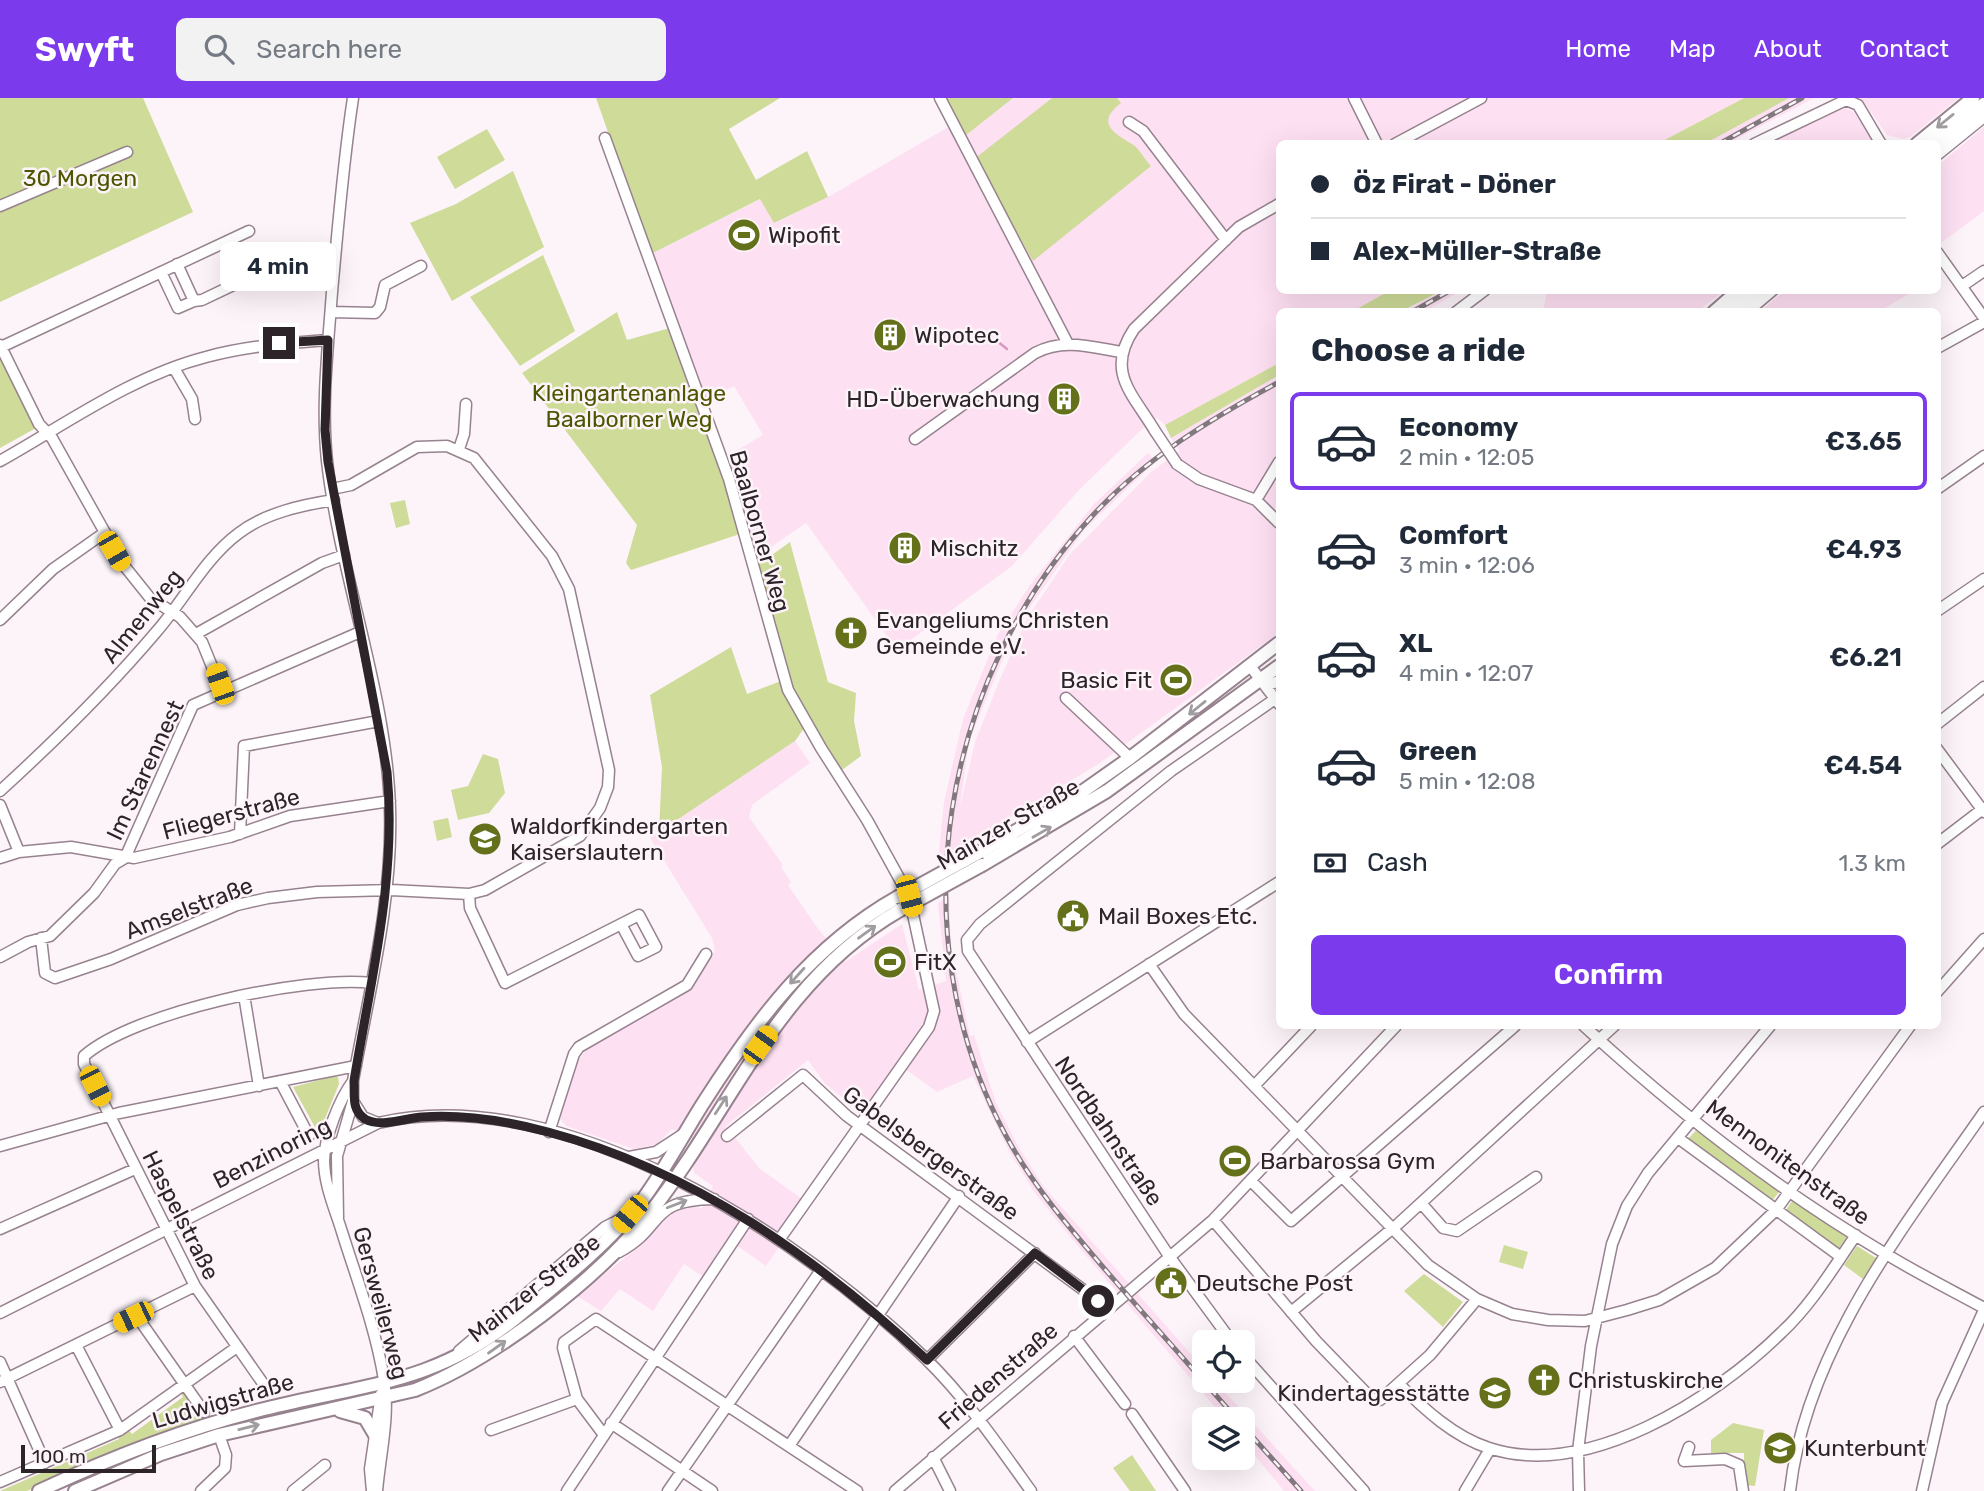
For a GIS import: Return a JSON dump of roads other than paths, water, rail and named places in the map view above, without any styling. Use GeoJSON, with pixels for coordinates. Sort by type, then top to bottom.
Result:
{"type":"FeatureCollection","features":[{"type":"Feature","properties":{"kind":"main road"},"geometry":{"type":"LineString","coordinates":[[1921,140],[1973,98]]}},
{"type":"Feature","properties":{"kind":"main road"},"geometry":{"type":"LineString","coordinates":[[1941,140],[1984,104]]}},
{"type":"Feature","properties":{"kind":"main road"},"geometry":{"type":"LineString","coordinates":[[1719,308],[1734,294]]}},
{"type":"Feature","properties":{"kind":"main road"},"geometry":{"type":"LineString","coordinates":[[1736,308],[1752,294]]}},
{"type":"Feature","properties":{"kind":"main road","name":"Mainzer Straße"},"geometry":{"type":"LineString","coordinates":[[383,1399],[444,1378],[478,1360],[523,1329],[610,1257],[650,1213],[747,1063],[805,988],[839,954],[899,904],[979,852],[1070,800],[1130,758],[1276,645]]}},
{"type":"Feature","properties":{"kind":"main road","name":"Mainzer Straße"},"geometry":{"type":"LineString","coordinates":[[385,1384],[452,1359],[515,1318],[601,1247],[630,1214],[660,1172],[750,1034],[797,975],[842,934],[982,865],[1107,791],[1264,684],[1276,670]]}},
{"type":"Feature","properties":{"kind":"main road","name":"Ludwigstraße"},"geometry":{"type":"LineString","coordinates":[[39,1491],[113,1457],[180,1433],[265,1409],[385,1384]]}},
{"type":"Feature","properties":{"kind":"main road","name":"Ludwigstraße"},"geometry":{"type":"LineString","coordinates":[[75,1491],[161,1454],[219,1435],[383,1399]]}},
{"type":"Feature","properties":{"kind":"main road"},"geometry":{"type":"LineString","coordinates":[[329,1409],[365,1419],[375,1435]]}},
{"type":"Feature","properties":{"kind":"street","name":"Gersweilerweg"},"geometry":{"type":"LineString","coordinates":[[338,1218],[336,1167],[353,1101],[356,1066],[387,891],[390,801],[379,721],[333,494],[325,430],[328,340],[345,149],[353,98]]}},
{"type":"Feature","properties":{"kind":"street"},"geometry":{"type":"LineString","coordinates":[[940,98],[1068,344]]}},
{"type":"Feature","properties":{"kind":"street"},"geometry":{"type":"LineString","coordinates":[[1354,98],[1375,140]]}},
{"type":"Feature","properties":{"kind":"street"},"geometry":{"type":"LineString","coordinates":[[1402,140],[1481,98]]}},
{"type":"Feature","properties":{"kind":"street"},"geometry":{"type":"LineString","coordinates":[[1762,140],[1839,102],[1851,101],[1861,109],[1882,140]]}},
{"type":"Feature","properties":{"kind":"street"},"geometry":{"type":"LineString","coordinates":[[1941,152],[1984,117]]}},
{"type":"Feature","properties":{"kind":"street"},"geometry":{"type":"LineString","coordinates":[[1129,122],[1143,131],[1226,240]]}},
{"type":"Feature","properties":{"kind":"street","name":"Baalborner Weg"},"geometry":{"type":"LineString","coordinates":[[606,138],[729,479],[788,690],[901,876],[915,916],[934,1018],[779,1240]]}},
{"type":"Feature","properties":{"kind":"street"},"geometry":{"type":"LineString","coordinates":[[0,206],[127,152]]}},
{"type":"Feature","properties":{"kind":"street"},"geometry":{"type":"LineString","coordinates":[[1276,206],[1239,227],[1134,329],[1121,352],[1126,386],[1177,464],[1199,480],[1256,500],[1276,520]]}},
{"type":"Feature","properties":{"kind":"street"},"geometry":{"type":"LineString","coordinates":[[222,691],[207,651],[196,634],[150,598],[137,584],[104,533],[47,434],[1,346],[248,231]]}},
{"type":"Feature","properties":{"kind":"street"},"geometry":{"type":"LineString","coordinates":[[1941,257],[1984,320],[1941,346]]}},
{"type":"Feature","properties":{"kind":"street"},"geometry":{"type":"LineString","coordinates":[[177,264],[194,301]]}},
{"type":"Feature","properties":{"kind":"street"},"geometry":{"type":"LineString","coordinates":[[331,312],[375,313],[380,307],[385,285],[421,266]]}},
{"type":"Feature","properties":{"kind":"street"},"geometry":{"type":"LineString","coordinates":[[161,272],[178,308],[202,300],[265,270]]}},
{"type":"Feature","properties":{"kind":"street"},"geometry":{"type":"LineString","coordinates":[[1962,286],[1984,271]]}},
{"type":"Feature","properties":{"kind":"street"},"geometry":{"type":"LineString","coordinates":[[1461,308],[1480,294]]}},
{"type":"Feature","properties":{"kind":"street"},"geometry":{"type":"LineString","coordinates":[[1752,308],[1768,294]]}},
{"type":"Feature","properties":{"kind":"street"},"geometry":{"type":"LineString","coordinates":[[0,461],[121,391],[174,368],[236,350],[328,340]]}},
{"type":"Feature","properties":{"kind":"street"},"geometry":{"type":"LineString","coordinates":[[915,439],[1035,353],[1051,345],[1068,344],[1121,352]]}},
{"type":"Feature","properties":{"kind":"street"},"geometry":{"type":"LineString","coordinates":[[174,368],[191,399],[195,419]]}},
{"type":"Feature","properties":{"kind":"street"},"geometry":{"type":"LineString","coordinates":[[387,891],[469,894],[485,890],[580,836],[600,808],[608,787],[609,770],[575,611],[565,580],[552,556],[488,472],[459,449],[464,434],[466,404]]}},
{"type":"Feature","properties":{"kind":"street","name":"Almenweg"},"geometry":{"type":"LineString","coordinates":[[0,791],[92,705],[172,614],[217,554],[239,533],[270,516],[333,494],[416,447],[439,445],[459,449]]}},
{"type":"Feature","properties":{"kind":"street"},"geometry":{"type":"LineString","coordinates":[[1941,486],[1984,456]]}},
{"type":"Feature","properties":{"kind":"street"},"geometry":{"type":"LineString","coordinates":[[1256,500],[1276,467]]}},
{"type":"Feature","properties":{"kind":"street"},"geometry":{"type":"LineString","coordinates":[[0,620],[53,569],[104,533]]}},
{"type":"Feature","properties":{"kind":"street"},"geometry":{"type":"LineString","coordinates":[[196,634],[322,563],[344,555]]}},
{"type":"Feature","properties":{"kind":"street"},"geometry":{"type":"LineString","coordinates":[[1941,608],[1984,579]]}},
{"type":"Feature","properties":{"kind":"street","name":"Im Starennest"},"geometry":{"type":"LineString","coordinates":[[0,957],[50,936],[74,915],[115,864],[125,858],[188,714],[200,700],[360,632]]}},
{"type":"Feature","properties":{"kind":"street"},"geometry":{"type":"LineString","coordinates":[[1250,666],[1276,700]]}},
{"type":"Feature","properties":{"kind":"street","name":"Mainzer Straße"},"geometry":{"type":"LineString","coordinates":[[1264,684],[1276,682]]}},
{"type":"Feature","properties":{"kind":"street"},"geometry":{"type":"LineString","coordinates":[[1941,721],[1984,687]]}},
{"type":"Feature","properties":{"kind":"street"},"geometry":{"type":"LineString","coordinates":[[1066,698],[1130,758]]}},
{"type":"Feature","properties":{"kind":"street","name":"Nordbahnstraße"},"geometry":{"type":"LineString","coordinates":[[1223,1330],[1169,1256],[1027,1042],[968,951],[967,936],[1201,750],[1276,702]]}},
{"type":"Feature","properties":{"kind":"street"},"geometry":{"type":"LineString","coordinates":[[240,834],[244,746],[379,721]]}},
{"type":"Feature","properties":{"kind":"street"},"geometry":{"type":"LineString","coordinates":[[1941,754],[1983,810],[1941,841]]}},
{"type":"Feature","properties":{"kind":"street","name":"Fliegerstraße"},"geometry":{"type":"LineString","coordinates":[[0,858],[19,852],[71,847],[125,858],[152,855],[240,834],[266,822],[311,811],[390,801]]}},
{"type":"Feature","properties":{"kind":"street"},"geometry":{"type":"LineString","coordinates":[[0,805],[19,852]]}},
{"type":"Feature","properties":{"kind":"street"},"geometry":{"type":"LineString","coordinates":[[1027,1042],[1276,884]]}},
{"type":"Feature","properties":{"kind":"street","name":"Amselstraße"},"geometry":{"type":"LineString","coordinates":[[41,938],[44,973],[55,978],[111,959],[237,905],[317,892],[387,891]]}},
{"type":"Feature","properties":{"kind":"street"},"geometry":{"type":"LineString","coordinates":[[469,894],[470,908],[505,983],[621,925]]}},
{"type":"Feature","properties":{"kind":"street"},"geometry":{"type":"LineString","coordinates":[[1941,987],[1984,939]]}},
{"type":"Feature","properties":{"kind":"street"},"geometry":{"type":"LineString","coordinates":[[549,1132],[570,1065],[579,1047],[687,985],[706,954]]}},
{"type":"Feature","properties":{"kind":"street"},"geometry":{"type":"LineString","coordinates":[[1149,964],[1184,1014],[1428,1265],[1477,1299],[1512,1314],[1548,1320],[1597,1318],[1659,1300],[1691,1283],[1736,1250],[1776,1210],[1908,1029]]}},
{"type":"Feature","properties":{"kind":"street"},"geometry":{"type":"LineString","coordinates":[[259,1086],[244,995],[335,981],[372,983]]}},
{"type":"Feature","properties":{"kind":"street","name":"Haspelstraße"},"geometry":{"type":"LineString","coordinates":[[244,995],[159,1020],[91,1050],[84,1056],[84,1064],[195,1286],[262,1382]]}},
{"type":"Feature","properties":{"kind":"street"},"geometry":{"type":"LineString","coordinates":[[1255,1085],[1308,1029]]}},
{"type":"Feature","properties":{"kind":"street","name":"Friedenstraße"},"geometry":{"type":"LineString","coordinates":[[895,1491],[1074,1335],[1213,1220],[1393,1029]]}},
{"type":"Feature","properties":{"kind":"street"},"geometry":{"type":"LineString","coordinates":[[1251,1181],[1291,1221],[1512,1029]]}},
{"type":"Feature","properties":{"kind":"street","name":"Mennonitenstraße"},"geometry":{"type":"LineString","coordinates":[[1587,1029],[1694,1119],[1789,1191],[1886,1255],[1984,1309]]}},
{"type":"Feature","properties":{"kind":"street"},"geometry":{"type":"LineString","coordinates":[[1291,1312],[1421,1203],[1611,1029]]}},
{"type":"Feature","properties":{"kind":"street"},"geometry":{"type":"LineString","coordinates":[[1579,1491],[1578,1451],[1597,1318],[1612,1244],[1627,1206],[1678,1138],[1768,1029]]}},
{"type":"Feature","properties":{"kind":"street"},"geometry":{"type":"LineString","coordinates":[[0,1146],[111,1115],[356,1066]]}},
{"type":"Feature","properties":{"kind":"street","name":"Gabelsbergerstraße"},"geometry":{"type":"LineString","coordinates":[[727,1136],[803,1075],[827,1101],[1108,1308]]}},
{"type":"Feature","properties":{"kind":"street","name":"Gersweilerweg"},"geometry":{"type":"LineString","coordinates":[[354,1081],[346,1091],[326,1148],[327,1182],[374,1334],[385,1384],[383,1399]]}},
{"type":"Feature","properties":{"kind":"street"},"geometry":{"type":"LineString","coordinates":[[280,1082],[309,1136]]}},
{"type":"Feature","properties":{"kind":"street"},"geometry":{"type":"LineString","coordinates":[[353,1101],[363,1117],[379,1124]]}},
{"type":"Feature","properties":{"kind":"street"},"geometry":{"type":"LineString","coordinates":[[1790,1491],[1802,1431],[1827,1364],[1862,1293],[1984,1112]]}},
{"type":"Feature","properties":{"kind":"street","name":"Benzinoring"},"geometry":{"type":"LineString","coordinates":[[0,1313],[342,1139],[379,1124],[425,1117],[476,1118],[549,1132],[624,1158],[674,1178],[748,1219],[878,1314],[927,1360],[978,1417],[1031,1491]]}},
{"type":"Feature","properties":{"kind":"street"},"geometry":{"type":"LineString","coordinates":[[624,1158],[656,1152],[685,1133]]}},
{"type":"Feature","properties":{"kind":"street","name":"Mennonitenstraße"},"geometry":{"type":"LineString","coordinates":[[1678,1138],[1841,1257]]}},
{"type":"Feature","properties":{"kind":"street"},"geometry":{"type":"LineString","coordinates":[[0,1228],[135,1169]]}},
{"type":"Feature","properties":{"kind":"street"},"geometry":{"type":"LineString","coordinates":[[1421,1203],[1443,1228],[1457,1231],[1536,1177]]}},
{"type":"Feature","properties":{"kind":"street"},"geometry":{"type":"LineString","coordinates":[[789,1446],[959,1196]]}},
{"type":"Feature","properties":{"kind":"street"},"geometry":{"type":"LineString","coordinates":[[610,1257],[632,1244],[669,1206],[688,1199],[714,1199]]}},
{"type":"Feature","properties":{"kind":"street"},"geometry":{"type":"LineString","coordinates":[[567,1491],[748,1219]]}},
{"type":"Feature","properties":{"kind":"street"},"geometry":{"type":"LineString","coordinates":[[1213,1220],[1291,1312],[1372,1399],[1380,1400],[1399,1384],[1446,1337],[1477,1299]]}},
{"type":"Feature","properties":{"kind":"street"},"geometry":{"type":"LineString","coordinates":[[1399,1384],[1443,1423],[1490,1449],[1515,1454],[1578,1451],[1669,1416],[1747,1363],[1801,1312],[1856,1235]]}},
{"type":"Feature","properties":{"kind":"street"},"geometry":{"type":"LineString","coordinates":[[927,1360],[1035,1253]]}},
{"type":"Feature","properties":{"kind":"street"},"geometry":{"type":"LineString","coordinates":[[668,1491],[821,1270]]}},
{"type":"Feature","properties":{"kind":"street"},"geometry":{"type":"LineString","coordinates":[[4,1381],[195,1286]]}},
{"type":"Feature","properties":{"kind":"street"},"geometry":{"type":"LineString","coordinates":[[1922,1491],[1942,1403],[1984,1309]]}},
{"type":"Feature","properties":{"kind":"street"},"geometry":{"type":"LineString","coordinates":[[136,1315],[204,1412]]}},
{"type":"Feature","properties":{"kind":"street"},"geometry":{"type":"LineString","coordinates":[[604,1435],[577,1399],[564,1342],[596,1319],[857,1491]]}},
{"type":"Feature","properties":{"kind":"street"},"geometry":{"type":"LineString","coordinates":[[1074,1335],[1125,1404]]}},
{"type":"Feature","properties":{"kind":"street"},"geometry":{"type":"LineString","coordinates":[[76,1345],[120,1430]]}},
{"type":"Feature","properties":{"kind":"street"},"geometry":{"type":"LineString","coordinates":[[0,1482],[120,1430],[237,1346]]}},
{"type":"Feature","properties":{"kind":"street"},"geometry":{"type":"LineString","coordinates":[[0,1362],[4,1381],[45,1463]]}},
{"type":"Feature","properties":{"kind":"street"},"geometry":{"type":"LineString","coordinates":[[1255,1369],[1364,1491]]}},
{"type":"Feature","properties":{"kind":"street"},"geometry":{"type":"LineString","coordinates":[[375,1491],[370,1469],[383,1399]]}},
{"type":"Feature","properties":{"kind":"street"},"geometry":{"type":"LineString","coordinates":[[375,1491],[383,1399]]}},
{"type":"Feature","properties":{"kind":"street"},"geometry":{"type":"LineString","coordinates":[[491,1430],[577,1399]]}},
{"type":"Feature","properties":{"kind":"street"},"geometry":{"type":"LineString","coordinates":[[1132,1414],[1185,1491]]}},
{"type":"Feature","properties":{"kind":"street"},"geometry":{"type":"LineString","coordinates":[[611,1423],[712,1491]]}},
{"type":"Feature","properties":{"kind":"street"},"geometry":{"type":"LineString","coordinates":[[201,1491],[225,1468],[226,1455],[219,1435]]}},
{"type":"Feature","properties":{"kind":"street"},"geometry":{"type":"LineString","coordinates":[[1689,1447],[1685,1461],[1725,1459],[1739,1465],[1743,1491]]}},
{"type":"Feature","properties":{"kind":"street"},"geometry":{"type":"LineString","coordinates":[[1465,1491],[1490,1449]]}},
{"type":"Feature","properties":{"kind":"street"},"geometry":{"type":"LineString","coordinates":[[933,1457],[950,1491]]}},
{"type":"Feature","properties":{"kind":"street"},"geometry":{"type":"LineString","coordinates":[[293,1491],[325,1465]]}},
{"type":"Feature","properties":{"kind":"waterway"},"geometry":{"type":"LineString","coordinates":[[997,341],[1007,349]]}},
{"type":"Feature","properties":{"kind":"railway"},"geometry":{"type":"LineString","coordinates":[[1726,140],[1802,98]]}},
{"type":"Feature","properties":{"kind":"railway"},"geometry":{"type":"LineString","coordinates":[[1419,308],[1444,294]]}},
{"type":"Feature","properties":{"kind":"railway"},"geometry":{"type":"LineString","coordinates":[[1226,1407],[1063,1219],[1026,1170],[1005,1134],[972,1056],[952,976],[946,893],[952,810],[970,730],[1000,652],[1042,580],[1094,514],[1135,475],[1181,440],[1276,384]]}},
{"type":"Feature","properties":{"kind":"railway"},"geometry":{"type":"LineString","coordinates":[[1255,1440],[1301,1491]]}},
{"type":"Feature","properties":{"kind":"place","name":"Wipofit"},"geometry":{"type":"Point","coordinates":[744,235]}},
{"type":"Feature","properties":{"kind":"place","name":"Wipotec"},"geometry":{"type":"Point","coordinates":[890,335]}},
{"type":"Feature","properties":{"kind":"place","name":"HD-Überwachung"},"geometry":{"type":"Point","coordinates":[1064,399]}},
{"type":"Feature","properties":{"kind":"place","name":"Mischitz"},"geometry":{"type":"Point","coordinates":[905,548]}},
{"type":"Feature","properties":{"kind":"place","name":"Evangeliums Christen Gemeinde e.V."},"geometry":{"type":"Point","coordinates":[851,633]}},
{"type":"Feature","properties":{"kind":"place","name":"Basic Fit"},"geometry":{"type":"Point","coordinates":[1176,680]}},
{"type":"Feature","properties":{"kind":"place","name":"Waldorfkindergarten Kaiserslautern"},"geometry":{"type":"Point","coordinates":[485,839]}},
{"type":"Feature","properties":{"kind":"place","name":"Mail Boxes Etc."},"geometry":{"type":"Point","coordinates":[1073,916]}},
{"type":"Feature","properties":{"kind":"place","name":"FitX"},"geometry":{"type":"Point","coordinates":[890,962]}},
{"type":"Feature","properties":{"kind":"place","name":"Barbarossa Gym"},"geometry":{"type":"Point","coordinates":[1235,1161]}},
{"type":"Feature","properties":{"kind":"place","name":"Deutsche Post"},"geometry":{"type":"Point","coordinates":[1171,1283]}},
{"type":"Feature","properties":{"kind":"place","name":"Christuskirche"},"geometry":{"type":"Point","coordinates":[1544,1380]}},
{"type":"Feature","properties":{"kind":"place","name":"Kindertagesstätte"},"geometry":{"type":"Point","coordinates":[1495,1393]}},
{"type":"Feature","properties":{"kind":"place","name":"Kunterbunt"},"geometry":{"type":"Point","coordinates":[1780,1448]}},
{"type":"Feature","properties":{"kind":"park label","name":"30 Morgen"},"geometry":{"type":"Point","coordinates":[80,178]}},
{"type":"Feature","properties":{"kind":"park label","name":"Kleingartenanlage Baalborner Weg"},"geometry":{"type":"Point","coordinates":[629,406]}}]}
